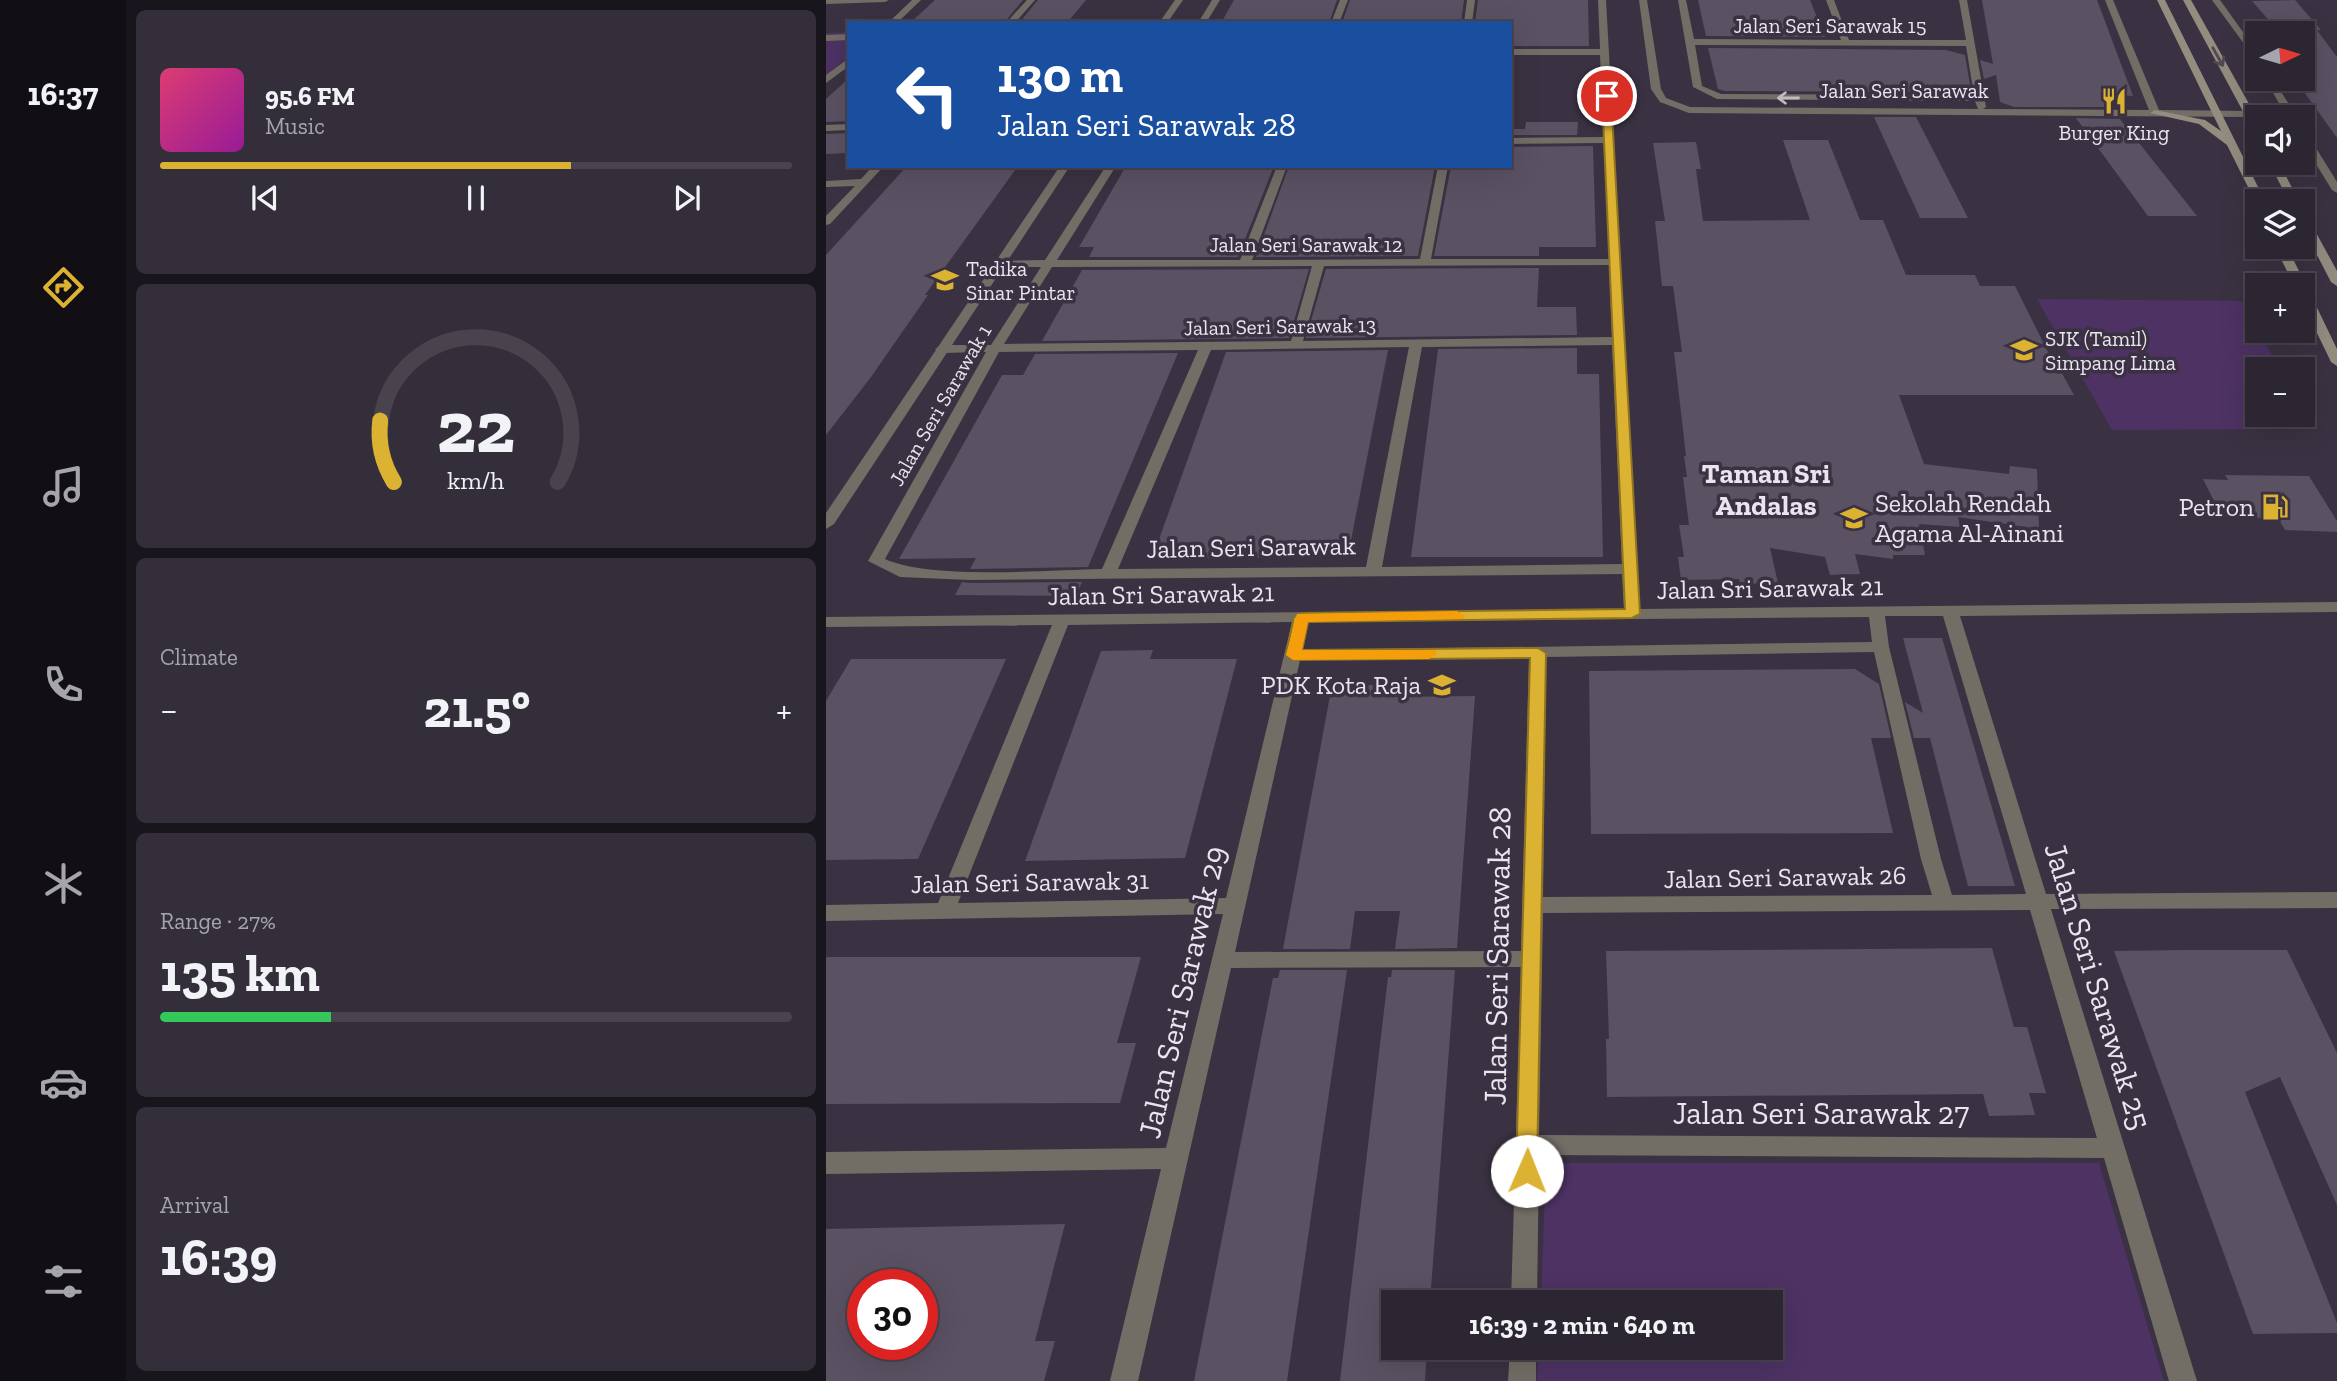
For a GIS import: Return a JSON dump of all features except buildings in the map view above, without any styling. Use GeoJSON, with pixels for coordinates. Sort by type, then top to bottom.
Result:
{"type":"FeatureCollection","features":[{"type":"Feature","properties":{"kind":"main road"},"geometry":{"type":"LineString","coordinates":[[2161,0],[2233,145]]}},
{"type":"Feature","properties":{"kind":"main road"},"geometry":{"type":"LineString","coordinates":[[2187,0],[2245,105]]}},
{"type":"Feature","properties":{"kind":"main road"},"geometry":{"type":"LineString","coordinates":[[2155,113],[2194,106],[2209,94]]}},
{"type":"Feature","properties":{"kind":"main road"},"geometry":{"type":"LineString","coordinates":[[2155,113],[2202,122],[2245,154]]}},
{"type":"Feature","properties":{"kind":"main road"},"geometry":{"type":"LineString","coordinates":[[2270,175],[2283,189]]}},
{"type":"Feature","properties":{"kind":"main road"},"geometry":{"type":"LineString","coordinates":[[2315,241],[2337,282]]}},
{"type":"Feature","properties":{"kind":"main road"},"geometry":{"type":"LineString","coordinates":[[2315,316],[2337,362]]}},
{"type":"Feature","properties":{"kind":"street"},"geometry":{"type":"LineString","coordinates":[[826,2],[885,0]]}},
{"type":"Feature","properties":{"kind":"street"},"geometry":{"type":"LineString","coordinates":[[894,21],[917,0]]}},
{"type":"Feature","properties":{"kind":"street"},"geometry":{"type":"LineString","coordinates":[[1012,21],[1031,0]]}},
{"type":"Feature","properties":{"kind":"street"},"geometry":{"type":"LineString","coordinates":[[1164,21],[1179,0]]}},
{"type":"Feature","properties":{"kind":"street"},"geometry":{"type":"LineString","coordinates":[[1203,21],[1216,0]]}},
{"type":"Feature","properties":{"kind":"street"},"geometry":{"type":"LineString","coordinates":[[1336,21],[1344,0]]}},
{"type":"Feature","properties":{"kind":"street"},"geometry":{"type":"LineString","coordinates":[[1468,21],[1471,0]]}},
{"type":"Feature","properties":{"kind":"street"},"geometry":{"type":"LineString","coordinates":[[1602,0],[1632,614]]}},
{"type":"Feature","properties":{"kind":"street","name":"Jalan Seri Sarawak"},"geometry":{"type":"LineString","coordinates":[[1643,0],[1656,89],[1663,100],[1689,110],[2245,114]]}},
{"type":"Feature","properties":{"kind":"street"},"geometry":{"type":"LineString","coordinates":[[1682,0],[1698,87],[1720,97],[1979,98]]}},
{"type":"Feature","properties":{"kind":"street"},"geometry":{"type":"LineString","coordinates":[[1830,0],[1846,43]]}},
{"type":"Feature","properties":{"kind":"street"},"geometry":{"type":"LineString","coordinates":[[1963,0],[1982,112]]}},
{"type":"Feature","properties":{"kind":"street"},"geometry":{"type":"LineString","coordinates":[[2109,0],[2155,113]]}},
{"type":"Feature","properties":{"kind":"street"},"geometry":{"type":"LineString","coordinates":[[2216,0],[2245,41]]}},
{"type":"Feature","properties":{"kind":"street"},"geometry":{"type":"LineString","coordinates":[[826,38],[847,37]]}},
{"type":"Feature","properties":{"kind":"street","name":"Jalan Seri Sarawak 15"},"geometry":{"type":"LineString","coordinates":[[1690,42],[1970,43]]}},
{"type":"Feature","properties":{"kind":"street"},"geometry":{"type":"LineString","coordinates":[[1512,52],[1605,52]]}},
{"type":"Feature","properties":{"kind":"street"},"geometry":{"type":"LineString","coordinates":[[826,80],[847,63]]}},
{"type":"Feature","properties":{"kind":"street"},"geometry":{"type":"LineString","coordinates":[[826,128],[847,127]]}},
{"type":"Feature","properties":{"kind":"street"},"geometry":{"type":"LineString","coordinates":[[1512,141],[1609,140]]}},
{"type":"Feature","properties":{"kind":"street"},"geometry":{"type":"LineString","coordinates":[[2315,154],[2337,190]]}},
{"type":"Feature","properties":{"kind":"street"},"geometry":{"type":"LineString","coordinates":[[826,222],[876,168]]}},
{"type":"Feature","properties":{"kind":"street"},"geometry":{"type":"LineString","coordinates":[[826,524],[1064,168]]}},
{"type":"Feature","properties":{"kind":"street","name":"Jalan Seri Sarawak 1"},"geometry":{"type":"LineString","coordinates":[[876,561],[995,348],[1110,168]]}},
{"type":"Feature","properties":{"kind":"street"},"geometry":{"type":"LineString","coordinates":[[1245,263],[1281,168]]}},
{"type":"Feature","properties":{"kind":"street"},"geometry":{"type":"LineString","coordinates":[[1425,262],[1443,168]]}},
{"type":"Feature","properties":{"kind":"street"},"geometry":{"type":"LineString","coordinates":[[826,184],[864,183]]}},
{"type":"Feature","properties":{"kind":"street","name":"Jalan Seri Sarawak 12"},"geometry":{"type":"LineString","coordinates":[[998,264],[1615,262]]}},
{"type":"Feature","properties":{"kind":"street"},"geometry":{"type":"LineString","coordinates":[[1296,345],[1319,263]]}},
{"type":"Feature","properties":{"kind":"street","name":"Jalan Seri Sarawak 13"},"geometry":{"type":"LineString","coordinates":[[941,349],[1619,341]]}},
{"type":"Feature","properties":{"kind":"street"},"geometry":{"type":"LineString","coordinates":[[1373,570],[1416,344]]}},
{"type":"Feature","properties":{"kind":"street"},"geometry":{"type":"LineString","coordinates":[[1108,573],[1206,346]]}},
{"type":"Feature","properties":{"kind":"street","name":"Jalan Seri Sarawak"},"geometry":{"type":"LineString","coordinates":[[876,561],[900,572],[970,575],[1630,569]]}},
{"type":"Feature","properties":{"kind":"street","name":"Jalan Sri Sarawak 21"},"geometry":{"type":"LineString","coordinates":[[826,623],[2337,607]]}},
{"type":"Feature","properties":{"kind":"street"},"geometry":{"type":"LineString","coordinates":[[1875,611],[1931,859],[1944,901]]}},
{"type":"Feature","properties":{"kind":"street","name":"Jalan Seri Sarawak 25"},"geometry":{"type":"LineString","coordinates":[[1950,611],[2183,1381]]}},
{"type":"Feature","properties":{"kind":"street","name":"Jalan Seri Sarawak 29"},"geometry":{"type":"LineString","coordinates":[[1124,1381],[1302,617]]}},
{"type":"Feature","properties":{"kind":"street"},"geometry":{"type":"LineString","coordinates":[[945,911],[1062,620]]}},
{"type":"Feature","properties":{"kind":"street"},"geometry":{"type":"LineString","coordinates":[[1293,655],[1881,647]]}},
{"type":"Feature","properties":{"kind":"street","name":"Jalan Seri Sarawak 28"},"geometry":{"type":"LineString","coordinates":[[1524,1290],[1538,653]]}},
{"type":"Feature","properties":{"kind":"street","name":"Jalan Seri Sarawak 26"},"geometry":{"type":"LineString","coordinates":[[1533,905],[2336,900]]}},
{"type":"Feature","properties":{"kind":"street","name":"Jalan Seri Sarawak 31"},"geometry":{"type":"LineString","coordinates":[[826,913],[1235,906]]}},
{"type":"Feature","properties":{"kind":"street"},"geometry":{"type":"LineString","coordinates":[[1222,960],[1531,959]]}},
{"type":"Feature","properties":{"kind":"street","name":"Jalan Seri Sarawak 27"},"geometry":{"type":"LineString","coordinates":[[1527,1145],[2114,1148]]}},
{"type":"Feature","properties":{"kind":"street"},"geometry":{"type":"LineString","coordinates":[[826,1163],[1176,1158]]}},
{"type":"Feature","properties":{"kind":"street"},"geometry":{"type":"LineString","coordinates":[[1522,1381],[1523,1360]]}},
{"type":"Feature","properties":{"kind":"shaded area"},"geometry":{"type":"Polygon","coordinates":[[[847,32],[847,58],[826,76],[826,33],[847,32]]]}},
{"type":"Feature","properties":{"kind":"shaded area"},"geometry":{"type":"Polygon","coordinates":[[[2037,299],[2242,301],[2245,306],[2245,343],[2265,343],[2273,357],[2245,357],[2245,427],[2312,429],[2112,430],[2037,299]]]}},
{"type":"Feature","properties":{"kind":"shaded area"},"geometry":{"type":"Polygon","coordinates":[[[1546,1163],[2099,1163],[2164,1381],[1537,1381],[1538,1360],[1783,1360],[1783,1290],[1541,1290],[1546,1163]]]}},
{"type":"Feature","properties":{"kind":"slow traffic"},"geometry":{"type":"LineString","coordinates":[[1429,654],[1293,655],[1302,617],[1457,616]]}},
{"type":"Feature","properties":{"kind":"place","name":"Burger King"},"geometry":{"type":"Point","coordinates":[2114,101]}},
{"type":"Feature","properties":{"kind":"place","name":"Tadika Sinar Pintar"},"geometry":{"type":"Point","coordinates":[945,280]}},
{"type":"Feature","properties":{"kind":"place","name":"SJK (Tamil) Simpang Lima"},"geometry":{"type":"Point","coordinates":[2024,350]}},
{"type":"Feature","properties":{"kind":"place","name":"Petron"},"geometry":{"type":"Point","coordinates":[2275,507]}},
{"type":"Feature","properties":{"kind":"place","name":"Sekolah Rendah Agama Al-Ainani"},"geometry":{"type":"Point","coordinates":[1854,518]}},
{"type":"Feature","properties":{"kind":"place","name":"PDK Kota Raja"},"geometry":{"type":"Point","coordinates":[1442,685]}},
{"type":"Feature","properties":{"kind":"district","name":"Taman Sri Andalas"},"geometry":{"type":"Point","coordinates":[1766,489]}},
{"type":"Feature","properties":{"kind":"route"},"geometry":{"type":"LineString","coordinates":[[1527,1171],[1538,653],[1293,655],[1302,617],[1632,614],[1607,96]]}}]}
